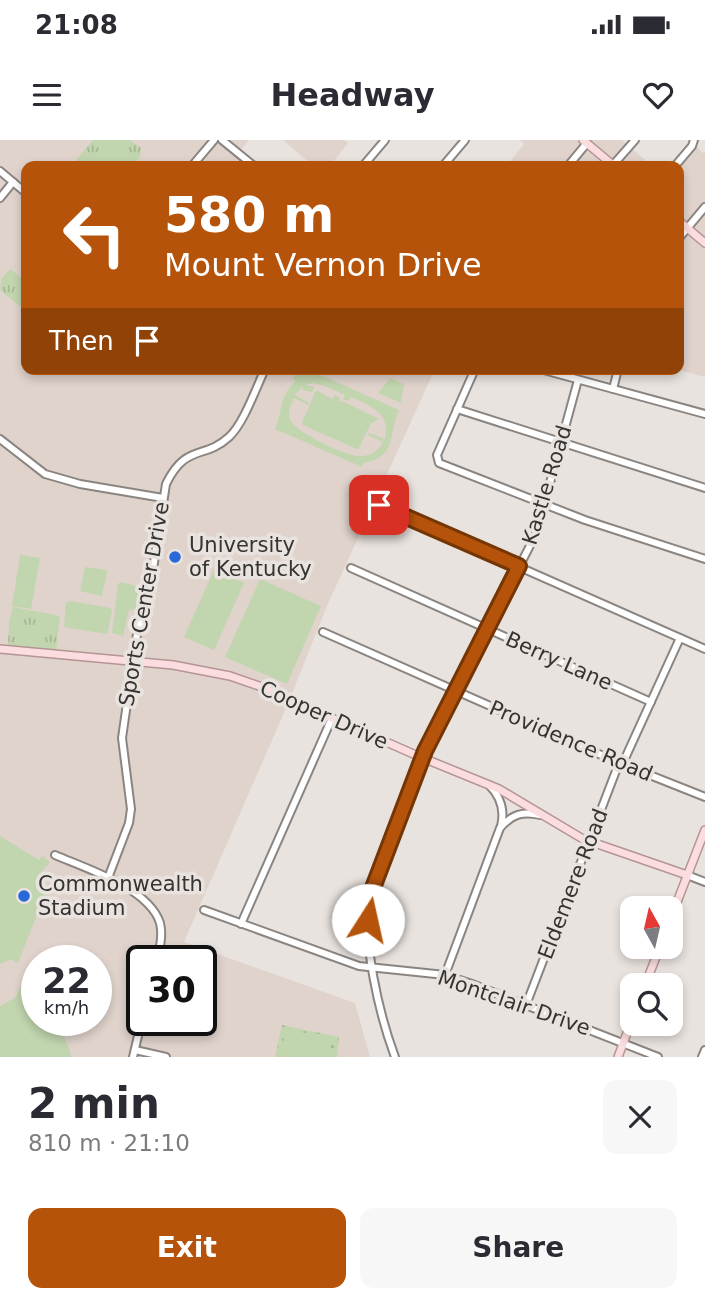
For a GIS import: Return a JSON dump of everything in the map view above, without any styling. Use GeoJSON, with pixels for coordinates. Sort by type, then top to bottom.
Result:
{"type":"FeatureCollection","features":[{"type":"Feature","properties":{"kind":"main road"},"geometry":{"type":"LineString","coordinates":[[585,142],[608,161]]}},
{"type":"Feature","properties":{"kind":"main road"},"geometry":{"type":"LineString","coordinates":[[684,225],[705,243]]}},
{"type":"Feature","properties":{"kind":"main road","name":"Cooper Drive"},"geometry":{"type":"LineString","coordinates":[[0,649],[195,668],[230,676],[510,794],[589,842],[687,876]]}},
{"type":"Feature","properties":{"kind":"main road"},"geometry":{"type":"LineString","coordinates":[[679,896],[705,830]]}},
{"type":"Feature","properties":{"kind":"main road"},"geometry":{"type":"LineString","coordinates":[[618,1057],[625,1036]]}},
{"type":"Feature","properties":{"kind":"street"},"geometry":{"type":"LineString","coordinates":[[196,161],[214,140]]}},
{"type":"Feature","properties":{"kind":"street"},"geometry":{"type":"LineString","coordinates":[[222,140],[248,161]]}},
{"type":"Feature","properties":{"kind":"street"},"geometry":{"type":"LineString","coordinates":[[367,161],[385,140]]}},
{"type":"Feature","properties":{"kind":"street"},"geometry":{"type":"LineString","coordinates":[[447,161],[465,140]]}},
{"type":"Feature","properties":{"kind":"street"},"geometry":{"type":"LineString","coordinates":[[618,161],[635,140]]}},
{"type":"Feature","properties":{"kind":"street"},"geometry":{"type":"LineString","coordinates":[[679,161],[694,140]]}},
{"type":"Feature","properties":{"kind":"street"},"geometry":{"type":"LineString","coordinates":[[572,161],[585,142]]}},
{"type":"Feature","properties":{"kind":"street"},"geometry":{"type":"LineString","coordinates":[[0,183],[3,174],[21,189]]}},
{"type":"Feature","properties":{"kind":"street"},"geometry":{"type":"LineString","coordinates":[[0,198],[13,182]]}},
{"type":"Feature","properties":{"kind":"street"},"geometry":{"type":"LineString","coordinates":[[684,232],[705,207]]}},
{"type":"Feature","properties":{"kind":"street","name":"Sports Center Drive"},"geometry":{"type":"LineString","coordinates":[[108,878],[127,832],[131,809],[121,738],[136,634],[149,595],[166,484],[181,461],[216,446],[230,436],[262,375]]}},
{"type":"Feature","properties":{"kind":"street"},"geometry":{"type":"LineString","coordinates":[[472,375],[437,455],[437,461],[545,506],[705,559]]}},
{"type":"Feature","properties":{"kind":"street"},"geometry":{"type":"LineString","coordinates":[[561,375],[705,414]]}},
{"type":"Feature","properties":{"kind":"street"},"geometry":{"type":"LineString","coordinates":[[613,389],[616,375]]}},
{"type":"Feature","properties":{"kind":"street","name":"Kastle Road"},"geometry":{"type":"LineString","coordinates":[[395,1057],[373,969],[368,931],[369,897],[422,758],[536,534],[578,380]]}},
{"type":"Feature","properties":{"kind":"street"},"geometry":{"type":"LineString","coordinates":[[457,409],[705,488]]}},
{"type":"Feature","properties":{"kind":"street"},"geometry":{"type":"LineString","coordinates":[[0,439],[39,471],[60,480],[163,498]]}},
{"type":"Feature","properties":{"kind":"street"},"geometry":{"type":"LineString","coordinates":[[379,505],[705,649]]}},
{"type":"Feature","properties":{"kind":"street","name":"Berry Lane"},"geometry":{"type":"LineString","coordinates":[[351,568],[651,702]]}},
{"type":"Feature","properties":{"kind":"street","name":"Providence Road"},"geometry":{"type":"LineString","coordinates":[[323,632],[621,764],[705,797]]}},
{"type":"Feature","properties":{"kind":"street","name":"Eldemere Road"},"geometry":{"type":"LineString","coordinates":[[526,1005],[621,764],[680,638]]}},
{"type":"Feature","properties":{"kind":"street"},"geometry":{"type":"LineString","coordinates":[[241,924],[332,718]]}},
{"type":"Feature","properties":{"kind":"street"},"geometry":{"type":"LineString","coordinates":[[445,975],[500,828],[502,806],[495,791],[488,785]]}},
{"type":"Feature","properties":{"kind":"street"},"geometry":{"type":"LineString","coordinates":[[500,828],[517,814],[542,815]]}},
{"type":"Feature","properties":{"kind":"street"},"geometry":{"type":"LineString","coordinates":[[55,855],[108,878],[141,898],[155,913],[160,924],[160,945]]}},
{"type":"Feature","properties":{"kind":"street","name":"Cooper Drive"},"geometry":{"type":"LineString","coordinates":[[687,876],[705,882]]}},
{"type":"Feature","properties":{"kind":"street","name":"Montclair Drive"},"geometry":{"type":"LineString","coordinates":[[204,910],[347,963],[373,969],[445,975],[658,1057]]}},
{"type":"Feature","properties":{"kind":"street"},"geometry":{"type":"LineString","coordinates":[[138,1036],[134,1054],[166,1057]]}},
{"type":"Feature","properties":{"kind":"street"},"geometry":{"type":"LineString","coordinates":[[702,1057],[705,1049]]}},
{"type":"Feature","properties":{"kind":"shaded area","name":"University of Kentucky"},"geometry":{"type":"Polygon","coordinates":[[[0,140],[249,140],[238,153],[248,161],[21,161],[21,375],[432,375],[327,606],[287,706],[184,942],[192,945],[126,945],[126,1036],[217,1036],[217,954],[355,1003],[370,1057],[0,1057],[0,140]]]}},
{"type":"Feature","properties":{"kind":"shaded area"},"geometry":{"type":"Polygon","coordinates":[[[283,140],[344,140],[348,143],[334,161],[307,161],[283,140]]]}},
{"type":"Feature","properties":{"kind":"shaded area"},"geometry":{"type":"Polygon","coordinates":[[[520,140],[622,140],[646,161],[510,161],[524,144],[520,140]]]}},
{"type":"Feature","properties":{"kind":"shaded area"},"geometry":{"type":"Polygon","coordinates":[[[694,144],[705,152],[705,377],[684,371],[684,161],[679,161],[694,144]]]}},
{"type":"Feature","properties":{"kind":"green space"},"geometry":{"type":"Polygon","coordinates":[[[93,140],[130,140],[141,148],[137,161],[75,161],[93,140]]]}},
{"type":"Feature","properties":{"kind":"green space"},"geometry":{"type":"Polygon","coordinates":[[[10,269],[21,277],[21,307],[0,290],[2,278],[10,269]]]}},
{"type":"Feature","properties":{"kind":"green space"},"geometry":{"type":"Polygon","coordinates":[[[295,375],[320,375],[399,410],[387,449],[362,467],[275,429],[284,398],[296,381],[293,379],[295,375]],[[305,385],[314,387],[312,392],[302,390],[303,386],[295,395],[309,403],[308,405],[294,398],[290,419],[301,430],[322,443],[354,455],[371,454],[383,442],[368,435],[369,433],[385,439],[385,423],[378,412],[351,397],[348,401],[343,399],[345,395],[322,385],[305,385]]]}},
{"type":"Feature","properties":{"kind":"green space"},"geometry":{"type":"Polygon","coordinates":[[[390,378],[404,384],[401,403],[378,393],[390,378]]]}},
{"type":"Feature","properties":{"kind":"green space"},"geometry":{"type":"Polygon","coordinates":[[[315,392],[332,399],[335,395],[340,398],[338,402],[342,401],[379,419],[371,423],[359,448],[303,425],[315,392]]]}},
{"type":"Feature","properties":{"kind":"green space"},"geometry":{"type":"Polygon","coordinates":[[[20,555],[40,558],[31,609],[12,606],[20,555]]]}},
{"type":"Feature","properties":{"kind":"green space"},"geometry":{"type":"Polygon","coordinates":[[[85,567],[106,570],[102,596],[80,591],[85,567]]]}},
{"type":"Feature","properties":{"kind":"green space"},"geometry":{"type":"Polygon","coordinates":[[[214,570],[244,583],[214,650],[184,637],[214,570]]]}},
{"type":"Feature","properties":{"kind":"green space"},"geometry":{"type":"Polygon","coordinates":[[[260,579],[321,606],[287,684],[225,657],[260,579]]]}},
{"type":"Feature","properties":{"kind":"green space"},"geometry":{"type":"Polygon","coordinates":[[[121,582],[140,587],[136,609],[129,610],[123,636],[112,633],[118,584],[121,582]]]}},
{"type":"Feature","properties":{"kind":"green space"},"geometry":{"type":"Polygon","coordinates":[[[69,601],[110,608],[112,610],[108,632],[106,634],[64,627],[66,603],[69,601]]]}},
{"type":"Feature","properties":{"kind":"green space"},"geometry":{"type":"Polygon","coordinates":[[[13,607],[60,616],[56,650],[8,646],[9,621],[13,607]]]}},
{"type":"Feature","properties":{"kind":"green space","name":"Commonwealth Stadium"},"geometry":{"type":"Polygon","coordinates":[[[0,836],[39,860],[42,856],[50,862],[37,877],[41,888],[50,892],[40,907],[25,945],[21,945],[18,963],[11,959],[0,964],[0,836]]]}},
{"type":"Feature","properties":{"kind":"green space"},"geometry":{"type":"Polygon","coordinates":[[[21,985],[21,1036],[64,1036],[72,1057],[0,1057],[0,1006],[15,998],[21,985]]]}},
{"type":"Feature","properties":{"kind":"green space"},"geometry":{"type":"Polygon","coordinates":[[[282,1025],[339,1037],[337,1057],[275,1057],[282,1025]]]}},
{"type":"Feature","properties":{"kind":"green space"},"geometry":{"type":"Polygon","coordinates":[[[286,1029],[331,1038],[327,1057],[280,1057],[286,1029]]]}},
{"type":"Feature","properties":{"kind":"place","name":"University of Kentucky"},"geometry":{"type":"Point","coordinates":[175,557]}},
{"type":"Feature","properties":{"kind":"place","name":"Commonwealth Stadium"},"geometry":{"type":"Point","coordinates":[24,896]}},
{"type":"Feature","properties":{"kind":"route"},"geometry":{"type":"LineString","coordinates":[[368,920],[371,893],[425,751],[519,566],[379,505]]}}]}
